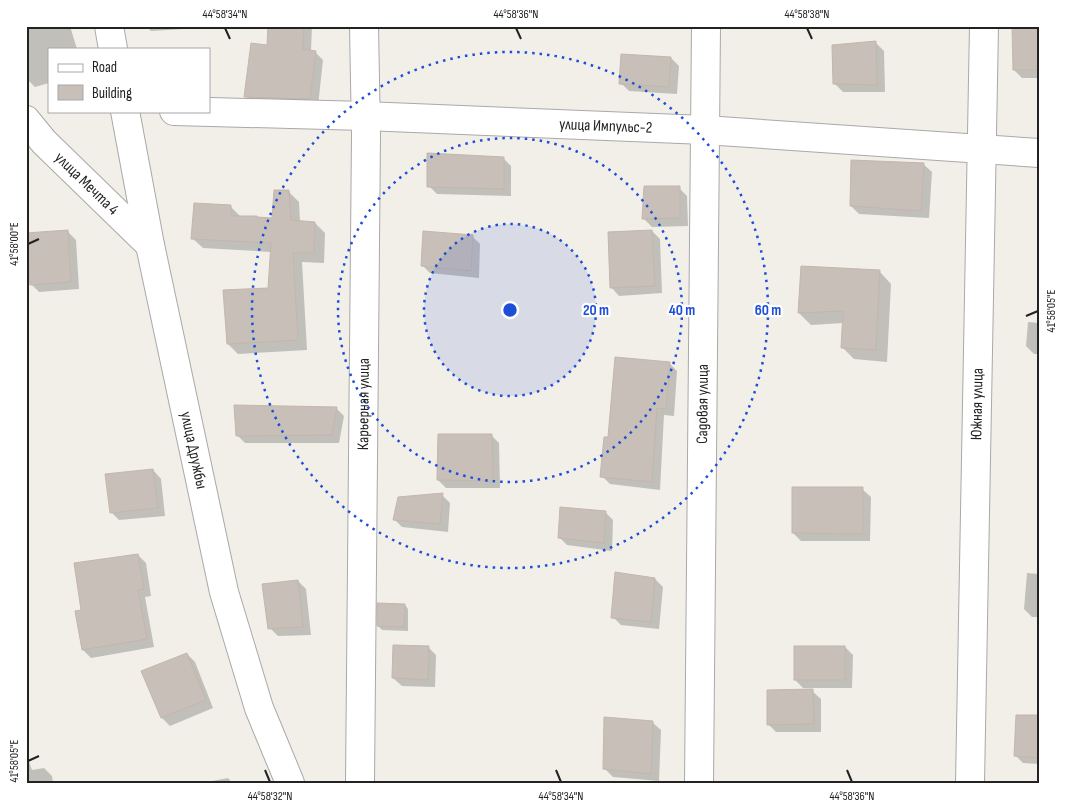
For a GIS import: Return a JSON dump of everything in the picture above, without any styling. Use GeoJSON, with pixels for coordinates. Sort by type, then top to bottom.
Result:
{"type":"FeatureCollection","features":[{"type":"Feature","properties":{"kind":"street"},"geometry":{"type":"LineString","coordinates":[[109,26],[113,48]]}},
{"type":"Feature","properties":{"kind":"street","name":"Карьерная улица"},"geometry":{"type":"LineString","coordinates":[[360,783],[364,26]]}},
{"type":"Feature","properties":{"kind":"street","name":"Садовая улица"},"geometry":{"type":"LineString","coordinates":[[700,783],[706,26]]}},
{"type":"Feature","properties":{"kind":"street","name":"Южная улица"},"geometry":{"type":"LineString","coordinates":[[970,783],[984,26]]}},
{"type":"Feature","properties":{"kind":"street","name":"улица Дружбы"},"geometry":{"type":"LineString","coordinates":[[125,112],[150,246],[224,592],[259,708],[290,783]]}},
{"type":"Feature","properties":{"kind":"street","name":"улица Импульс-2"},"geometry":{"type":"LineString","coordinates":[[210,112],[365,116],[705,130],[1039,153]]}},
{"type":"Feature","properties":{"kind":"street","name":"улица Мечта 4"},"geometry":{"type":"LineString","coordinates":[[30,136],[150,246]]}},
{"type":"Feature","properties":{"kind":"building"},"geometry":{"type":"Polygon","coordinates":[[[268,26],[304,26],[303,49],[316,51],[310,99],[244,97],[251,43],[267,45],[268,26]]]}},
{"type":"Feature","properties":{"kind":"building"},"geometry":{"type":"Polygon","coordinates":[[[1012,26],[1039,26],[1039,70],[1013,70],[1012,26]]]}},
{"type":"Feature","properties":{"kind":"building"},"geometry":{"type":"Polygon","coordinates":[[[876,41],[877,85],[833,84],[832,45],[876,41]]]}},
{"type":"Feature","properties":{"kind":"building"},"geometry":{"type":"Polygon","coordinates":[[[621,54],[671,57],[669,87],[619,84],[621,54]]]}},
{"type":"Feature","properties":{"kind":"building"},"geometry":{"type":"Polygon","coordinates":[[[427,153],[504,157],[504,189],[427,187],[427,153]]]}},
{"type":"Feature","properties":{"kind":"building"},"geometry":{"type":"Polygon","coordinates":[[[851,160],[924,163],[921,211],[850,206],[851,160]]]}},
{"type":"Feature","properties":{"kind":"building"},"geometry":{"type":"Polygon","coordinates":[[[644,186],[680,186],[680,218],[642,219],[644,186]]]}},
{"type":"Feature","properties":{"kind":"building"},"geometry":{"type":"Polygon","coordinates":[[[274,190],[289,190],[291,220],[315,222],[314,253],[293,253],[298,340],[227,344],[223,290],[268,288],[271,243],[191,239],[194,203],[231,205],[231,216],[272,218],[274,190]]]}},
{"type":"Feature","properties":{"kind":"building"},"geometry":{"type":"Polygon","coordinates":[[[68,230],[71,282],[30,285],[26,233],[68,230]]]}},
{"type":"Feature","properties":{"kind":"building"},"geometry":{"type":"Polygon","coordinates":[[[652,230],[655,286],[610,288],[608,232],[652,230]]]}},
{"type":"Feature","properties":{"kind":"building"},"geometry":{"type":"Polygon","coordinates":[[[423,231],[473,235],[471,271],[421,266],[423,231]]]}},
{"type":"Feature","properties":{"kind":"building"},"geometry":{"type":"Polygon","coordinates":[[[801,266],[880,270],[876,350],[841,348],[843,311],[798,313],[801,266]]]}},
{"type":"Feature","properties":{"kind":"building"},"geometry":{"type":"Polygon","coordinates":[[[615,357],[670,362],[666,409],[657,408],[652,482],[600,477],[604,437],[608,437],[615,357]]]}},
{"type":"Feature","properties":{"kind":"building"},"geometry":{"type":"Polygon","coordinates":[[[234,405],[337,407],[332,435],[236,436],[234,405]]]}},
{"type":"Feature","properties":{"kind":"building"},"geometry":{"type":"Polygon","coordinates":[[[438,434],[492,434],[493,481],[437,480],[438,434]]]}},
{"type":"Feature","properties":{"kind":"building"},"geometry":{"type":"Polygon","coordinates":[[[153,469],[158,508],[110,513],[105,474],[153,469]]]}},
{"type":"Feature","properties":{"kind":"building"},"geometry":{"type":"Polygon","coordinates":[[[792,487],[863,487],[863,534],[792,533],[792,487]]]}},
{"type":"Feature","properties":{"kind":"building"},"geometry":{"type":"Polygon","coordinates":[[[443,493],[440,524],[393,520],[398,497],[443,493]]]}},
{"type":"Feature","properties":{"kind":"building"},"geometry":{"type":"Polygon","coordinates":[[[560,507],[606,511],[604,543],[558,538],[560,507]]]}},
{"type":"Feature","properties":{"kind":"building"},"geometry":{"type":"Polygon","coordinates":[[[138,554],[144,589],[138,590],[147,639],[82,650],[75,611],[81,610],[74,563],[138,554]]]}},
{"type":"Feature","properties":{"kind":"building"},"geometry":{"type":"Polygon","coordinates":[[[615,572],[655,578],[651,622],[611,618],[615,572]]]}},
{"type":"Feature","properties":{"kind":"building"},"geometry":{"type":"Polygon","coordinates":[[[298,580],[303,627],[268,629],[262,584],[298,580]]]}},
{"type":"Feature","properties":{"kind":"building"},"geometry":{"type":"Polygon","coordinates":[[[377,603],[405,604],[404,627],[377,626],[377,603]]]}},
{"type":"Feature","properties":{"kind":"building"},"geometry":{"type":"Polygon","coordinates":[[[393,645],[429,646],[428,680],[392,678],[393,645]]]}},
{"type":"Feature","properties":{"kind":"building"},"geometry":{"type":"Polygon","coordinates":[[[794,646],[845,646],[845,680],[794,680],[794,646]]]}},
{"type":"Feature","properties":{"kind":"building"},"geometry":{"type":"Polygon","coordinates":[[[187,653],[206,700],[161,718],[141,671],[187,653]]]}},
{"type":"Feature","properties":{"kind":"building"},"geometry":{"type":"Polygon","coordinates":[[[813,689],[814,724],[767,725],[767,690],[813,689]]]}},
{"type":"Feature","properties":{"kind":"building"},"geometry":{"type":"Polygon","coordinates":[[[1016,715],[1039,715],[1039,758],[1014,756],[1016,715]]]}},
{"type":"Feature","properties":{"kind":"building"},"geometry":{"type":"Polygon","coordinates":[[[604,717],[653,721],[651,774],[603,769],[604,717]]]}}]}
